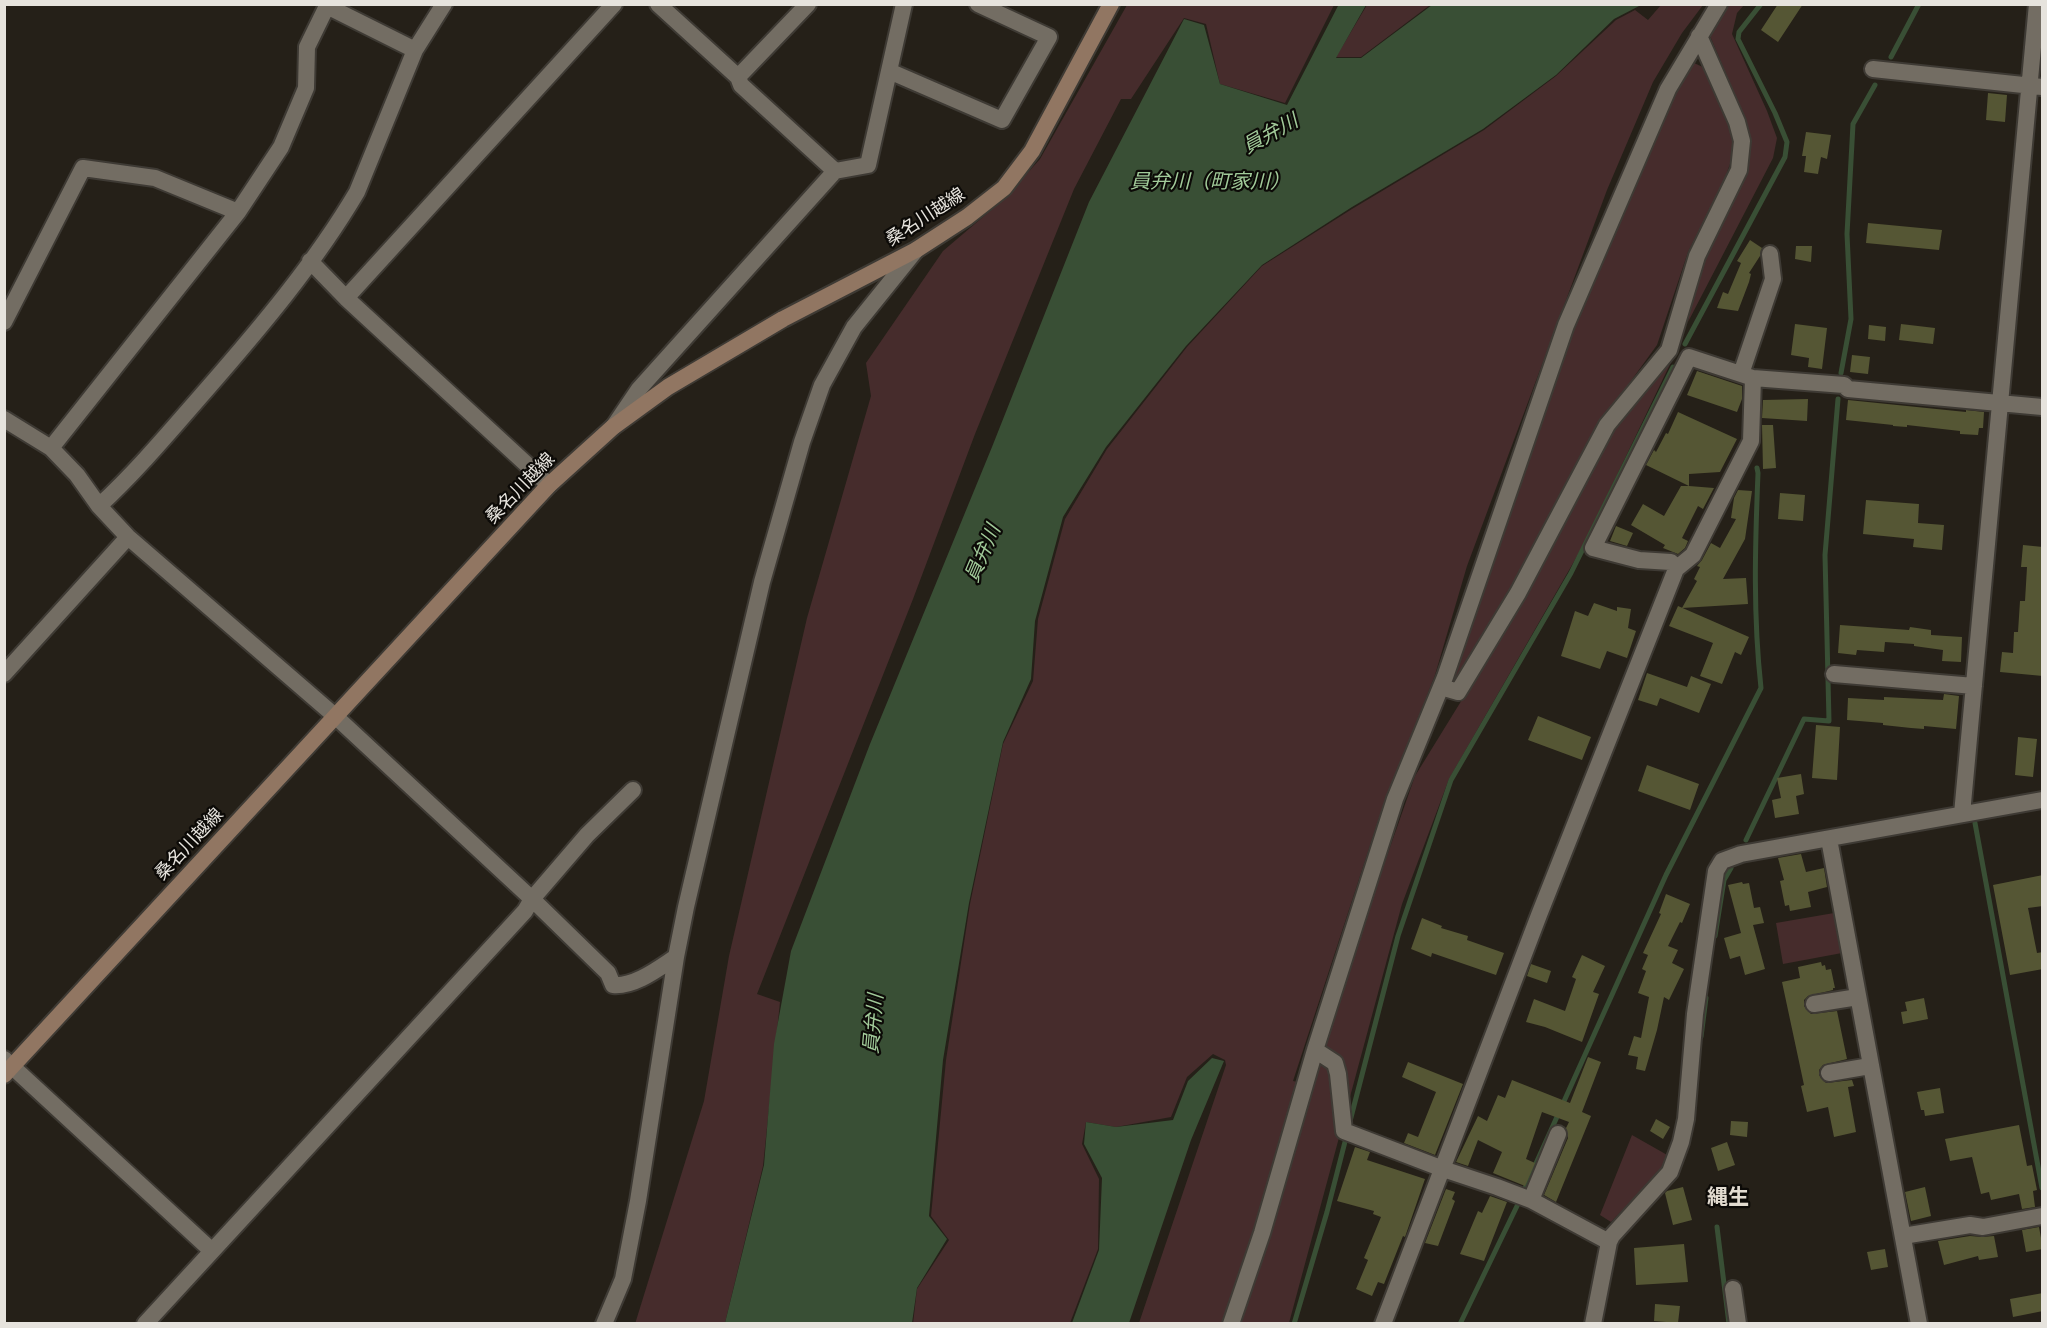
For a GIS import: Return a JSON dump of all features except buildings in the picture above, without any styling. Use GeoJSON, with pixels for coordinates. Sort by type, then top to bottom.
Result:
{"type":"FeatureCollection","features":[{"type":"Feature","properties":{"kind":"main road","name":"桑名川越線"},"geometry":{"type":"LineString","coordinates":[[7,1067],[549,485],[613,427],[668,387],[773,325],[916,250],[967,217],[1004,188],[1032,151],[1111,4]]}},
{"type":"Feature","properties":{"kind":"street"},"geometry":{"type":"LineString","coordinates":[[99,507],[134,473],[253,336],[310,261],[357,192],[415,50],[444,4]]}},
{"type":"Feature","properties":{"kind":"street"},"geometry":{"type":"LineString","coordinates":[[346,298],[614,4]]}},
{"type":"Feature","properties":{"kind":"street"},"geometry":{"type":"LineString","coordinates":[[658,4],[738,77],[741,85],[835,171]]}},
{"type":"Feature","properties":{"kind":"street"},"geometry":{"type":"LineString","coordinates":[[738,77],[808,4]]}},
{"type":"Feature","properties":{"kind":"street"},"geometry":{"type":"LineString","coordinates":[[613,427],[639,389],[835,171],[868,165],[904,4]]}},
{"type":"Feature","properties":{"kind":"street"},"geometry":{"type":"LineString","coordinates":[[889,71],[1002,120],[1049,37],[978,4]]}},
{"type":"Feature","properties":{"kind":"street"},"geometry":{"type":"LineString","coordinates":[[1231,1323],[1262,1233],[1315,1050],[1395,799],[1441,687],[1566,325],[1668,89],[1719,4]]}},
{"type":"Feature","properties":{"kind":"street"},"geometry":{"type":"LineString","coordinates":[[1962,814],[2000,404],[2036,87],[2037,4]]}},
{"type":"Feature","properties":{"kind":"street"},"geometry":{"type":"LineString","coordinates":[[51,448],[238,212],[281,147],[306,88],[307,47],[327,6],[415,50]]}},
{"type":"Feature","properties":{"kind":"street"},"geometry":{"type":"LineString","coordinates":[[1441,687],[1458,692],[1524,583],[1607,425],[1669,350],[1697,256],[1739,170],[1742,141],[1737,122],[1699,36]]}},
{"type":"Feature","properties":{"kind":"street"},"geometry":{"type":"LineString","coordinates":[[1873,69],[2036,87]]}},
{"type":"Feature","properties":{"kind":"street"},"geometry":{"type":"LineString","coordinates":[[4,322],[83,168],[155,178],[238,212]]}},
{"type":"Feature","properties":{"kind":"street"},"geometry":{"type":"LineString","coordinates":[[604,1323],[623,1279],[686,907],[762,582],[802,442],[822,385],[854,327],[916,250]]}},
{"type":"Feature","properties":{"kind":"street"},"geometry":{"type":"LineString","coordinates":[[1383,1323],[1539,915],[1676,569],[1693,555],[1751,441],[1747,376],[1773,279],[1770,254]]}},
{"type":"Feature","properties":{"kind":"street"},"geometry":{"type":"LineString","coordinates":[[310,261],[346,298],[549,485]]}},
{"type":"Feature","properties":{"kind":"street"},"geometry":{"type":"LineString","coordinates":[[1669,350],[1747,376],[1844,385],[1848,389],[2043,407]]}},
{"type":"Feature","properties":{"kind":"street"},"geometry":{"type":"LineString","coordinates":[[1676,569],[1671,562],[1640,560],[1593,548],[1689,357]]}},
{"type":"Feature","properties":{"kind":"street"},"geometry":{"type":"LineString","coordinates":[[4,419],[51,448],[77,475],[99,507],[128,537],[335,716],[532,899],[608,973],[613,985],[619,986],[643,977],[676,957]]}},
{"type":"Feature","properties":{"kind":"street"},"geometry":{"type":"LineString","coordinates":[[4,674],[128,537]]}},
{"type":"Feature","properties":{"kind":"street"},"geometry":{"type":"LineString","coordinates":[[1834,674],[1974,686]]}},
{"type":"Feature","properties":{"kind":"street"},"geometry":{"type":"LineString","coordinates":[[145,1323],[525,911],[532,899],[587,835],[633,790]]}},
{"type":"Feature","properties":{"kind":"street"},"geometry":{"type":"LineString","coordinates":[[1593,1323],[1609,1242],[1670,1172],[1681,1142],[1686,1119],[1695,1014],[1716,871],[1722,861],[1741,854],[2043,800]]}},
{"type":"Feature","properties":{"kind":"street"},"geometry":{"type":"LineString","coordinates":[[1829,839],[1919,1323]]}},
{"type":"Feature","properties":{"kind":"street"},"geometry":{"type":"LineString","coordinates":[[1814,1004],[1858,997]]}},
{"type":"Feature","properties":{"kind":"street"},"geometry":{"type":"LineString","coordinates":[[1315,1050],[1335,1063],[1349,1133],[1531,1200],[1609,1242]]}},
{"type":"Feature","properties":{"kind":"street"},"geometry":{"type":"LineString","coordinates":[[1830,1073],[1870,1066]]}},
{"type":"Feature","properties":{"kind":"street"},"geometry":{"type":"LineString","coordinates":[[7,1067],[212,1251]]}},
{"type":"Feature","properties":{"kind":"street"},"geometry":{"type":"LineString","coordinates":[[1531,1200],[1558,1134]]}},
{"type":"Feature","properties":{"kind":"street"},"geometry":{"type":"LineString","coordinates":[[1903,1236],[1970,1225],[1983,1227],[2042,1216]]}},
{"type":"Feature","properties":{"kind":"street"},"geometry":{"type":"LineString","coordinates":[[1733,1289],[1738,1323]]}},
{"type":"Feature","properties":{"kind":"shaded area"},"geometry":{"type":"Polygon","coordinates":[[[1127,5],[1334,5],[1285,103],[1220,84],[1206,24],[1184,18],[1131,99],[1121,99],[1074,189],[975,434],[913,599],[757,994],[780,1002],[763,1166],[725,1323],[635,1324],[704,1101],[729,956],[807,618],[871,396],[866,363],[943,251],[1004,199],[1040,159],[1127,5]]]}},
{"type":"Feature","properties":{"kind":"shaded area"},"geometry":{"type":"Polygon","coordinates":[[[1367,5],[1430,5],[1361,57],[1336,57],[1367,5]]]}},
{"type":"Feature","properties":{"kind":"shaded area"},"geometry":{"type":"Polygon","coordinates":[[[1661,5],[1703,5],[1682,33],[1653,82],[1607,190],[1467,566],[1435,675],[1379,818],[1293,1081],[1307,1084],[1415,776],[1476,677],[1602,448],[1657,367],[1673,358],[1584,544],[1449,779],[1402,904],[1289,1323],[1139,1323],[1226,1065],[1225,1060],[1213,1054],[1187,1077],[1171,1117],[1116,1127],[1086,1122],[1082,1144],[1099,1179],[1098,1249],[1070,1323],[913,1324],[917,1289],[949,1240],[931,1216],[946,1060],[970,904],[1003,744],[1033,681],[1038,619],[1065,519],[1107,449],[1187,347],[1262,266],[1484,130],[1556,76],[1616,20],[1635,10],[1648,20],[1661,5]]]}},
{"type":"Feature","properties":{"kind":"shaded area"},"geometry":{"type":"Polygon","coordinates":[[[1729,5],[1744,5],[1737,13],[1732,34],[1777,138],[1773,158],[1688,322],[1698,263],[1730,205],[1750,159],[1749,138],[1744,116],[1710,36],[1716,21],[1729,5]]]}},
{"type":"Feature","properties":{"kind":"shaded area"},"geometry":{"type":"Polygon","coordinates":[[[1692,62],[1707,69],[1732,134],[1735,150],[1725,178],[1688,252],[1657,345],[1599,425],[1528,566],[1457,687],[1446,685],[1570,333],[1673,91],[1692,62]]]}},
{"type":"Feature","properties":{"kind":"shaded area"},"geometry":{"type":"Polygon","coordinates":[[[1834,913],[1842,953],[1783,964],[1776,923],[1834,913]]]}},
{"type":"Feature","properties":{"kind":"shaded area"},"geometry":{"type":"Polygon","coordinates":[[[1632,1135],[1669,1156],[1663,1168],[1611,1222],[1600,1215],[1632,1135]]]}},
{"type":"Feature","properties":{"kind":"water","name":"員弁川（町家川）"},"geometry":{"type":"Polygon","coordinates":[[[1339,4],[1366,5],[1336,58],[1361,58],[1432,5],[1641,5],[1614,19],[1556,75],[1483,129],[1352,207],[1262,265],[1186,346],[1106,447],[1063,517],[1035,621],[1031,679],[1003,742],[969,903],[943,1060],[929,1216],[947,1239],[917,1288],[912,1323],[725,1323],[764,1165],[774,1044],[791,951],[870,744],[992,447],[1089,202],[1184,19],[1204,25],[1220,84],[1287,105],[1339,4]]]}},
{"type":"Feature","properties":{"kind":"water"},"geometry":{"type":"Polygon","coordinates":[[[1212,1058],[1224,1061],[1191,1140],[1129,1323],[1072,1323],[1099,1250],[1102,1178],[1084,1144],[1086,1122],[1116,1127],[1173,1120],[1188,1081],[1212,1058]]]}},
{"type":"Feature","properties":{"kind":"waterway"},"geometry":{"type":"LineString","coordinates":[[1685,344],[1785,157],[1787,142],[1738,39],[1739,32],[1761,4]]}},
{"type":"Feature","properties":{"kind":"waterway"},"geometry":{"type":"LineString","coordinates":[[1891,57],[1919,4]]}},
{"type":"Feature","properties":{"kind":"waterway"},"geometry":{"type":"LineString","coordinates":[[1841,373],[1851,319],[1847,234],[1853,124],[1875,85]]}},
{"type":"Feature","properties":{"kind":"waterway"},"geometry":{"type":"LineString","coordinates":[[1349,1125],[1398,936],[1451,780],[1571,573],[1673,367]]}},
{"type":"Feature","properties":{"kind":"waterway"},"geometry":{"type":"LineString","coordinates":[[1746,840],[1804,719],[1829,721],[1825,555],[1838,399]]}},
{"type":"Feature","properties":{"kind":"waterway"},"geometry":{"type":"LineString","coordinates":[[1524,1190],[1666,875],[1761,688],[1756,607],[1757,468]]}},
{"type":"Feature","properties":{"kind":"waterway"},"geometry":{"type":"LineString","coordinates":[[1975,823],[2042,1188]]}},
{"type":"Feature","properties":{"kind":"waterway"},"geometry":{"type":"LineString","coordinates":[[1715,936],[1724,880],[1731,868]]}},
{"type":"Feature","properties":{"kind":"waterway"},"geometry":{"type":"LineString","coordinates":[[1701,1037],[1706,998]]}},
{"type":"Feature","properties":{"kind":"waterway"},"geometry":{"type":"LineString","coordinates":[[1294,1324],[1347,1134]]}},
{"type":"Feature","properties":{"kind":"waterway"},"geometry":{"type":"LineString","coordinates":[[1460,1324],[1518,1204]]}},
{"type":"Feature","properties":{"kind":"waterway"},"geometry":{"type":"LineString","coordinates":[[1717,1227],[1729,1324]]}},
{"type":"Feature","properties":{"kind":"district","name":"縄生"},"geometry":{"type":"Point","coordinates":[1728,1199]}},
{"type":"Feature","properties":{"kind":"water label","name":"員弁川"},"geometry":{"type":"Point","coordinates":[1271,135]}},
{"type":"Feature","properties":{"kind":"water label","name":"員弁川"},"geometry":{"type":"Point","coordinates":[984,554]}},
{"type":"Feature","properties":{"kind":"water label","name":"員弁川"},"geometry":{"type":"Point","coordinates":[875,1024]}}]}
